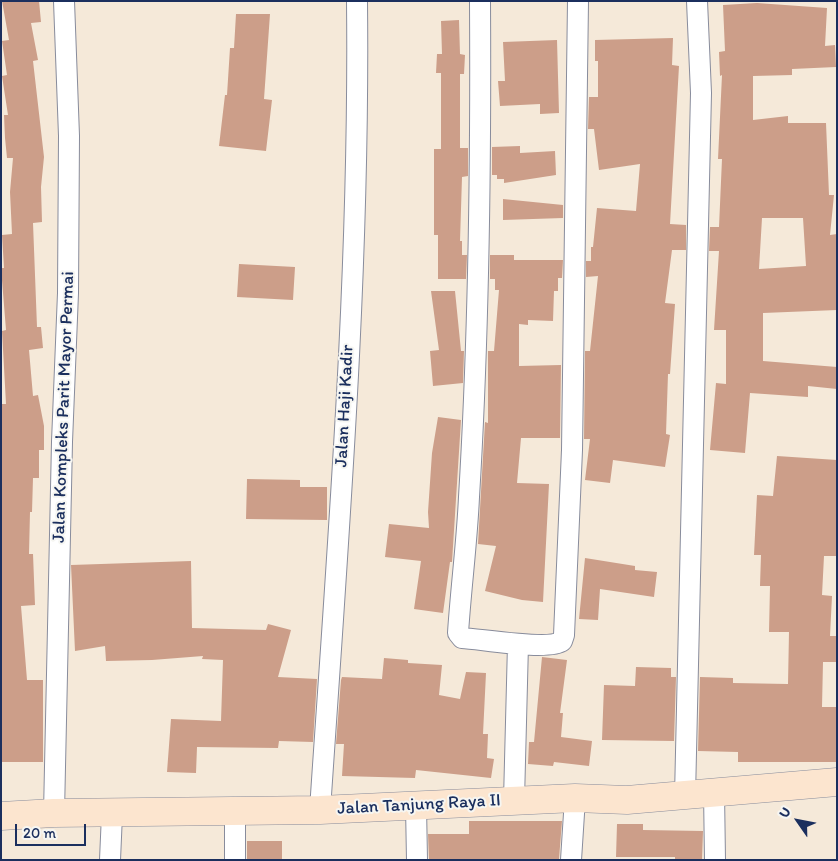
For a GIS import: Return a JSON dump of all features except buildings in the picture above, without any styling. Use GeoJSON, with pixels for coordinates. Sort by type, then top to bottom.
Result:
{"type":"FeatureCollection","features":[{"type":"Feature","properties":{"kind":"street","name":"Jalan Kompleks Parit Mayor Permai"},"geometry":{"type":"LineString","coordinates":[[54,813],[62,442],[68,293],[69,136],[64,1]]}},
{"type":"Feature","properties":{"kind":"street","name":"Jalan Haji Kadir"},"geometry":{"type":"LineString","coordinates":[[320,810],[345,426],[354,211],[356,1]]}},
{"type":"Feature","properties":{"kind":"street"},"geometry":{"type":"LineString","coordinates":[[480,1],[479,202],[475,362],[469,498],[458,633],[462,638],[518,644],[559,644],[564,635],[572,450],[578,1]]}},
{"type":"Feature","properties":{"kind":"street"},"geometry":{"type":"LineString","coordinates":[[685,796],[701,93],[697,1]]}},
{"type":"Feature","properties":{"kind":"street"},"geometry":{"type":"LineString","coordinates":[[514,800],[518,644]]}},
{"type":"Feature","properties":{"kind":"street","name":"Jalan Tanjung Raya II"},"geometry":{"type":"LineString","coordinates":[[1,816],[54,813],[112,814],[320,810],[575,798],[627,800],[837,782]]}},
{"type":"Feature","properties":{"kind":"street"},"geometry":{"type":"LineString","coordinates":[[714,792],[715,860]]}},
{"type":"Feature","properties":{"kind":"street"},"geometry":{"type":"LineString","coordinates":[[572,860],[575,798]]}},
{"type":"Feature","properties":{"kind":"street"},"geometry":{"type":"LineString","coordinates":[[416,806],[417,860]]}},
{"type":"Feature","properties":{"kind":"street"},"geometry":{"type":"LineString","coordinates":[[235,811],[235,860]]}},
{"type":"Feature","properties":{"kind":"street"},"geometry":{"type":"LineString","coordinates":[[110,860],[112,814]]}}]}
